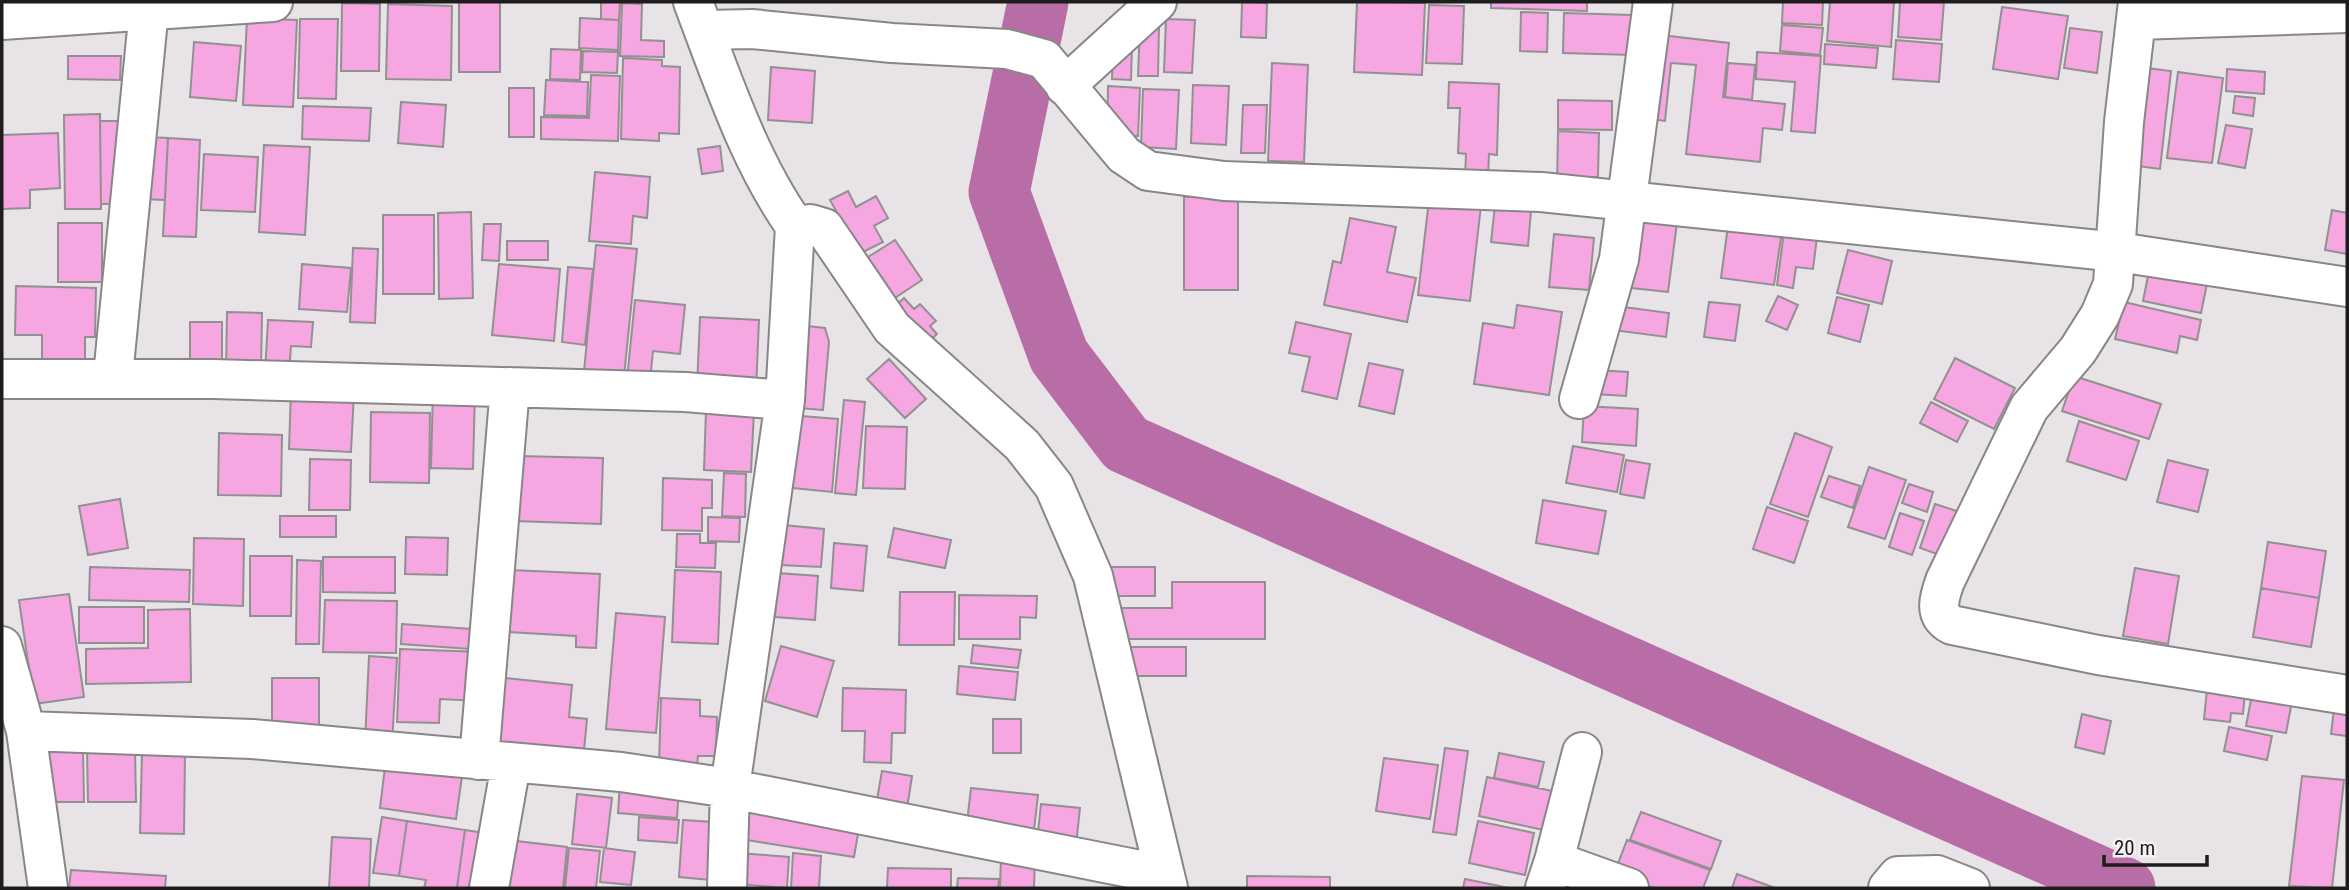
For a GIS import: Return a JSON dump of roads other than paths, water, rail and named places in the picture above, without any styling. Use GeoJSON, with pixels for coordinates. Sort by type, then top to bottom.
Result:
{"type":"FeatureCollection","features":[{"type":"Feature","properties":{"kind":"street"},"geometry":{"type":"LineString","coordinates":[[2,20],[139,7],[273,2]]}},
{"type":"Feature","properties":{"kind":"street"},"geometry":{"type":"LineString","coordinates":[[1055,73],[1157,2]]}},
{"type":"Feature","properties":{"kind":"street"},"geometry":{"type":"LineString","coordinates":[[1579,399],[1619,259],[1653,2]]}},
{"type":"Feature","properties":{"kind":"street"},"geometry":{"type":"LineString","coordinates":[[113,376],[139,7]]}},
{"type":"Feature","properties":{"kind":"street"},"geometry":{"type":"LineString","coordinates":[[2347,13],[2138,11],[2124,122],[2118,252],[2113,284],[2100,315],[2078,350],[2029,408],[1945,581],[1938,604],[1940,614],[1952,625],[2071,650],[2347,695]]}},
{"type":"Feature","properties":{"kind":"street"},"geometry":{"type":"LineString","coordinates":[[26,731],[252,739],[621,772],[730,788],[1153,876],[1093,576],[1054,486],[1022,445],[892,328],[824,228],[802,225],[779,203],[751,150],[713,22],[805,17],[892,43],[1006,49],[1055,73],[1124,155],[1148,171],[1224,181],[1502,189],[1628,201],[2118,252],[2347,287]]}},
{"type":"Feature","properties":{"kind":"street"},"geometry":{"type":"LineString","coordinates":[[727,888],[730,788],[785,400],[802,225]]}},
{"type":"Feature","properties":{"kind":"street"},"geometry":{"type":"LineString","coordinates":[[2,379],[113,376],[685,393],[785,400]]}},
{"type":"Feature","properties":{"kind":"street"},"geometry":{"type":"LineString","coordinates":[[489,888],[510,387]]}},
{"type":"Feature","properties":{"kind":"street"},"geometry":{"type":"LineString","coordinates":[[2,646],[26,731],[48,888]]}},
{"type":"Feature","properties":{"kind":"street"},"geometry":{"type":"LineString","coordinates":[[1582,752],[1549,875],[1629,888]]}},
{"type":"Feature","properties":{"kind":"street"},"geometry":{"type":"LineString","coordinates":[[1888,888],[1898,876],[1937,875],[1970,888]]}},
{"type":"Feature","properties":{"kind":"waterway"},"geometry":{"type":"LineString","coordinates":[[1038,2],[999,192],[1059,356],[1126,444],[2125,888]]}}]}
